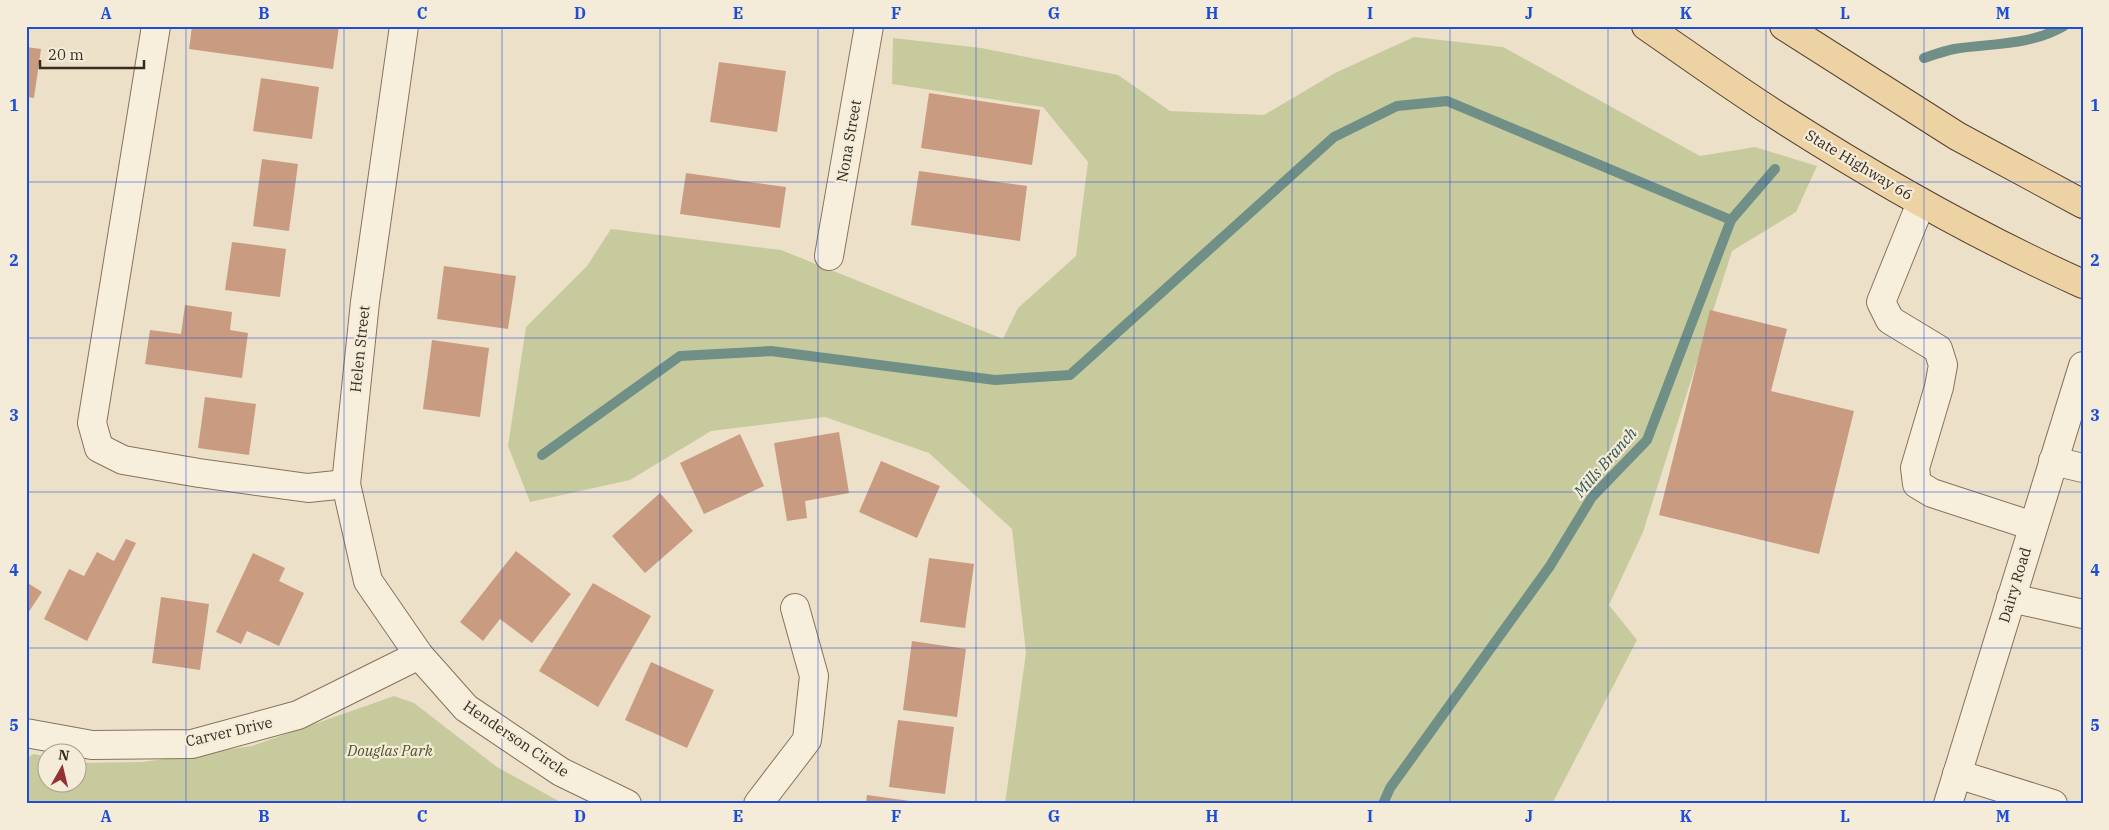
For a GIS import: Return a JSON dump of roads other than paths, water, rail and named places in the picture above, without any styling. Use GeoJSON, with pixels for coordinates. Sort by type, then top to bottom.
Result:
{"type":"FeatureCollection","features":[{"type":"Feature","properties":{"kind":"main road","name":"State Highway 66"},"geometry":{"type":"LineString","coordinates":[[1646,26],[1780,118],[1920,203],[2032,261],[2083,284]]}},
{"type":"Feature","properties":{"kind":"main road"},"geometry":{"type":"LineString","coordinates":[[1784,26],[1957,136],[2083,204]]}},
{"type":"Feature","properties":{"kind":"street"},"geometry":{"type":"LineString","coordinates":[[156,26],[92,423],[99,448],[123,460],[199,473],[308,488],[346,484]]}},
{"type":"Feature","properties":{"kind":"street","name":"Helen Street"},"geometry":{"type":"LineString","coordinates":[[404,26],[365,302],[346,484],[368,581],[419,655]]}},
{"type":"Feature","properties":{"kind":"street","name":"Nona Street"},"geometry":{"type":"LineString","coordinates":[[829,256],[869,26]]}},
{"type":"Feature","properties":{"kind":"street"},"geometry":{"type":"LineString","coordinates":[[1920,203],[1880,302],[1890,320],[1938,349],[1943,365],[1939,387],[1915,468],[1917,484],[1932,493],[2033,526]]}},
{"type":"Feature","properties":{"kind":"street","name":"Dairy Road"},"geometry":{"type":"LineString","coordinates":[[1948,804],[2083,366]]}},
{"type":"Feature","properties":{"kind":"street"},"geometry":{"type":"LineString","coordinates":[[2053,461],[2083,468]]}},
{"type":"Feature","properties":{"kind":"street"},"geometry":{"type":"LineString","coordinates":[[2011,598],[2083,614]]}},
{"type":"Feature","properties":{"kind":"street"},"geometry":{"type":"LineString","coordinates":[[758,804],[807,740],[814,676],[795,608]]}},
{"type":"Feature","properties":{"kind":"street","name":"Carver Drive"},"geometry":{"type":"LineString","coordinates":[[26,733],[92,745],[192,744],[298,715],[419,655]]}},
{"type":"Feature","properties":{"kind":"street","name":"Henderson Circle"},"geometry":{"type":"LineString","coordinates":[[419,655],[466,708],[561,772],[627,804]]}},
{"type":"Feature","properties":{"kind":"street"},"geometry":{"type":"LineString","coordinates":[[1957,774],[2053,804]]}},
{"type":"Feature","properties":{"kind":"waterway","name":"Mills Branch"},"geometry":{"type":"LineString","coordinates":[[1924,58],[1954,49],[2010,43],[2038,37],[2064,26]]}},
{"type":"Feature","properties":{"kind":"waterway"},"geometry":{"type":"LineString","coordinates":[[542,455],[680,356],[771,351],[995,380],[1070,375],[1334,137],[1397,106],[1447,101],[1731,220]]}},
{"type":"Feature","properties":{"kind":"waterway","name":"Mills Branch"},"geometry":{"type":"LineString","coordinates":[[1383,804],[1390,788],[1550,566],[1592,497],[1647,440],[1731,220],[1775,169]]}},
{"type":"Feature","properties":{"kind":"park label","name":"Douglas Park"},"geometry":{"type":"Point","coordinates":[390,751]}}]}
